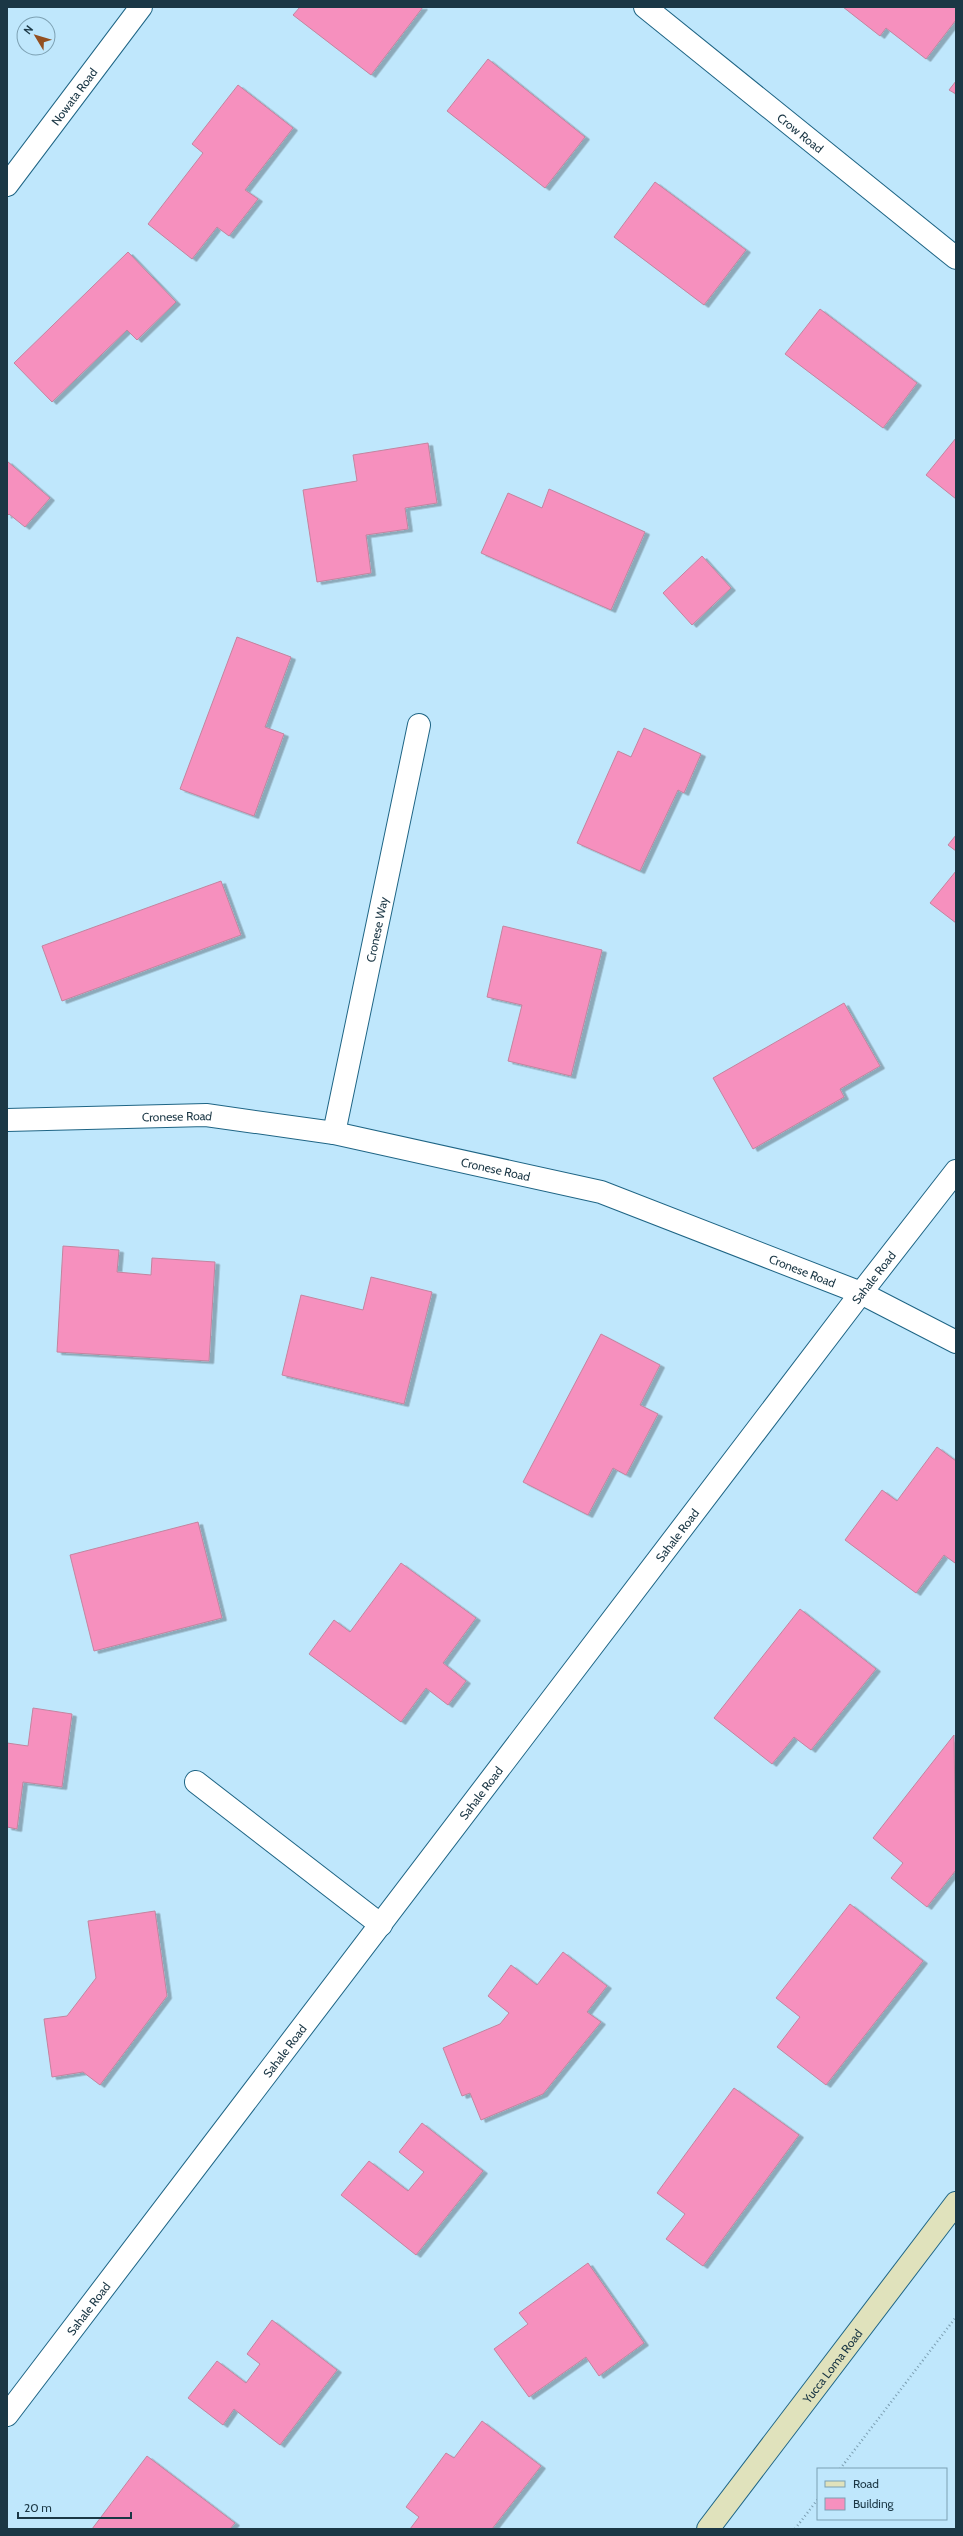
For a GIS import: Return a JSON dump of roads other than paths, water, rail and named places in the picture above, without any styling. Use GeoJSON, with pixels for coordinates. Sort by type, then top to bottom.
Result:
{"type":"FeatureCollection","features":[{"type":"Feature","properties":{"kind":"main road","name":"Yucca Loma Road"},"geometry":{"type":"LineString","coordinates":[[708,2529],[956,2203]]}},
{"type":"Feature","properties":{"kind":"street","name":"Nowata Road"},"geometry":{"type":"LineString","coordinates":[[7,185],[140,7]]}},
{"type":"Feature","properties":{"kind":"street","name":"Crow Road"},"geometry":{"type":"LineString","coordinates":[[645,7],[956,258]]}},
{"type":"Feature","properties":{"kind":"street","name":"Cronese Way"},"geometry":{"type":"LineString","coordinates":[[334,1133],[419,725]]}},
{"type":"Feature","properties":{"kind":"street","name":"Cronese Road"},"geometry":{"type":"LineString","coordinates":[[7,1120],[206,1115],[334,1133],[601,1192],[861,1293],[956,1342]]}},
{"type":"Feature","properties":{"kind":"street","name":"Sahale Road"},"geometry":{"type":"LineString","coordinates":[[7,2415],[861,1293],[956,1171]]}},
{"type":"Feature","properties":{"kind":"street"},"geometry":{"type":"LineString","coordinates":[[196,1782],[381,1925]]}}]}
